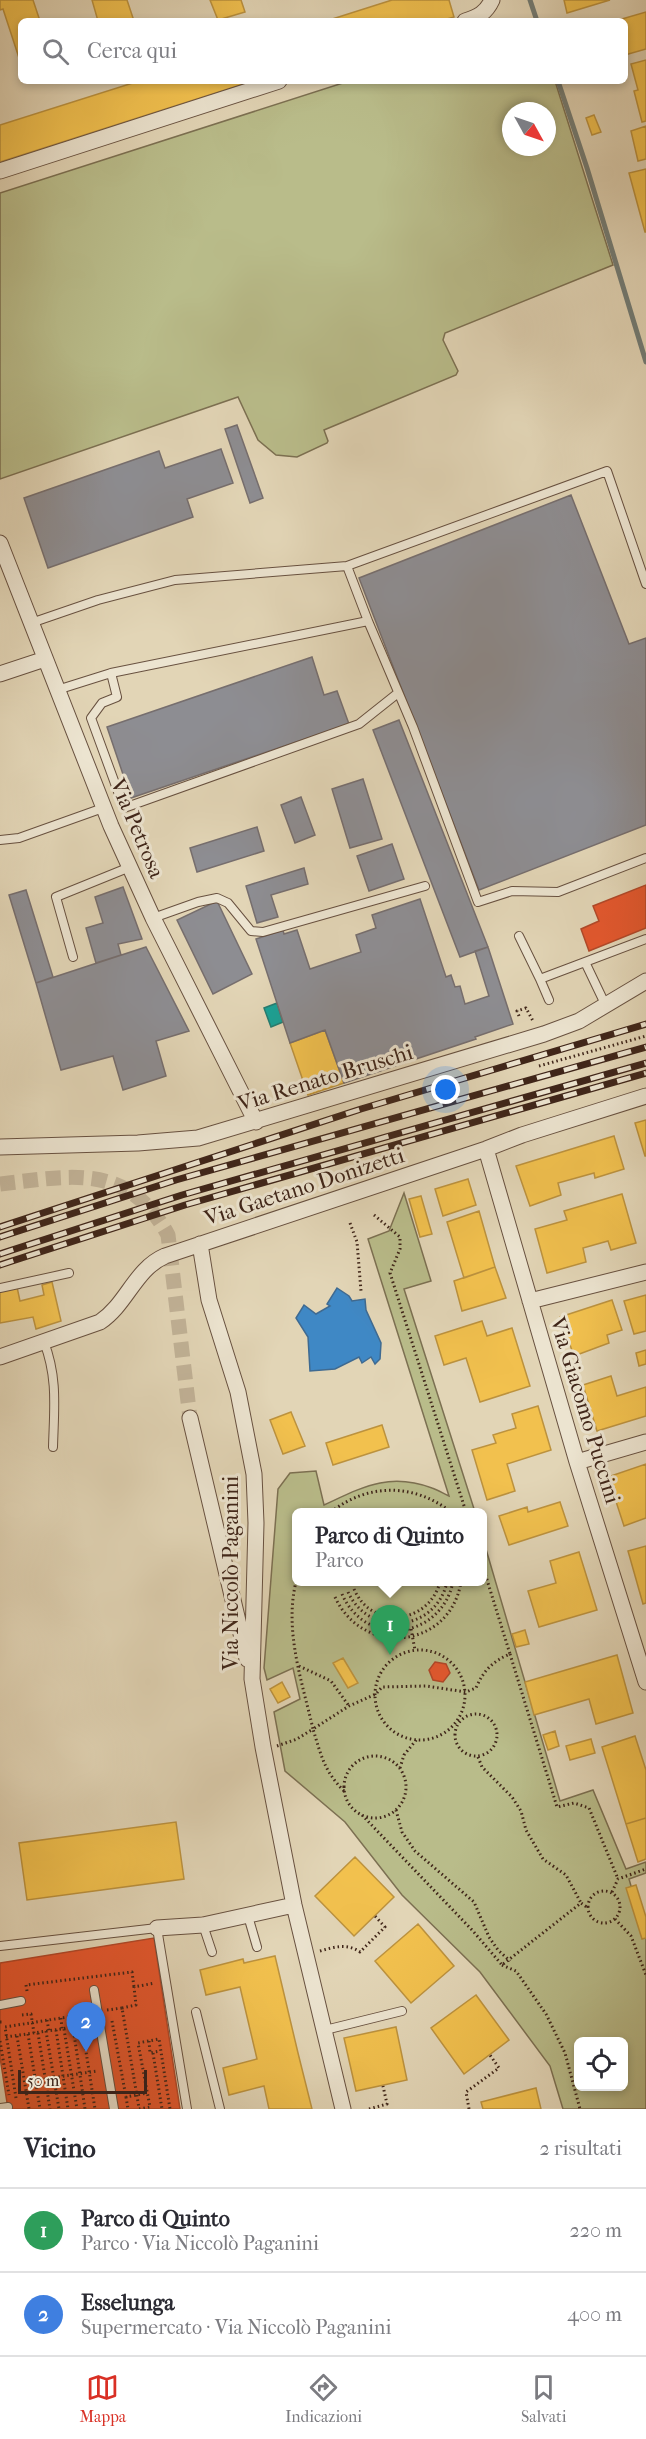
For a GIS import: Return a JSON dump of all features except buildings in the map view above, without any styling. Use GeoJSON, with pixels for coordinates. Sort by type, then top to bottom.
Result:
{"type":"FeatureCollection","features":[{"type":"Feature","properties":{"kind":"street"},"geometry":{"type":"LineString","coordinates":[[473,18],[479,16],[492,0]]}},
{"type":"Feature","properties":{"kind":"street"},"geometry":{"type":"LineString","coordinates":[[0,171],[270,84]]}},
{"type":"Feature","properties":{"kind":"street","name":"Via Petrosa"},"geometry":{"type":"LineString","coordinates":[[0,543],[104,808],[130,867],[153,918],[256,1122]]}},
{"type":"Feature","properties":{"kind":"street"},"geometry":{"type":"LineString","coordinates":[[0,674],[45,659]]}},
{"type":"Feature","properties":{"kind":"street","name":"Via Renato Bruschi"},"geometry":{"type":"LineString","coordinates":[[0,1147],[138,1143],[198,1138],[544,1034],[579,1021],[646,981]]}},
{"type":"Feature","properties":{"kind":"street","name":"Via Gaetano Donizetti"},"geometry":{"type":"LineString","coordinates":[[0,1357],[100,1322],[112,1312],[151,1263],[200,1244],[646,1096]]}},
{"type":"Feature","properties":{"kind":"street","name":"Via Giacomo Puccini"},"geometry":{"type":"LineString","coordinates":[[486,1149],[577,1462],[639,1629],[646,1682]]}},
{"type":"Feature","properties":{"kind":"street","name":"Via Niccolò Paganini"},"geometry":{"type":"LineString","coordinates":[[200,1244],[209,1300],[238,1392],[254,1474],[256,1523],[252,1679],[294,1905],[343,2109]]}},
{"type":"Feature","properties":{"kind":"street"},"geometry":{"type":"LineString","coordinates":[[530,1301],[646,1272]]}},
{"type":"Feature","properties":{"kind":"street"},"geometry":{"type":"LineString","coordinates":[[190,1418],[252,1679]]}},
{"type":"Feature","properties":{"kind":"street"},"geometry":{"type":"LineString","coordinates":[[577,1462],[646,1442]]}},
{"type":"Feature","properties":{"kind":"street"},"geometry":{"type":"LineString","coordinates":[[157,1928],[202,1925],[294,1905]]}},
{"type":"Feature","properties":{"kind":"lane"},"geometry":{"type":"LineString","coordinates":[[31,623],[98,600],[175,580],[347,566],[607,471],[646,584]]}},
{"type":"Feature","properties":{"kind":"lane"},"geometry":{"type":"LineString","coordinates":[[347,566],[478,902],[512,891],[558,892],[646,858]]}},
{"type":"Feature","properties":{"kind":"lane"},"geometry":{"type":"LineString","coordinates":[[57,690],[111,673],[368,621]]}},
{"type":"Feature","properties":{"kind":"lane"},"geometry":{"type":"LineString","coordinates":[[111,673],[117,697],[102,703],[91,718],[124,808],[359,724],[398,693]]}},
{"type":"Feature","properties":{"kind":"lane"},"geometry":{"type":"LineString","coordinates":[[0,840],[19,838],[104,808]]}},
{"type":"Feature","properties":{"kind":"lane"},"geometry":{"type":"LineString","coordinates":[[73,957],[56,897],[130,867]]}},
{"type":"Feature","properties":{"kind":"lane"},"geometry":{"type":"LineString","coordinates":[[153,918],[198,902],[217,898],[228,903],[251,932],[263,932],[425,886]]}},
{"type":"Feature","properties":{"kind":"lane"},"geometry":{"type":"LineString","coordinates":[[519,936],[549,1000]]}},
{"type":"Feature","properties":{"kind":"lane"},"geometry":{"type":"LineString","coordinates":[[540,979],[646,939]]}},
{"type":"Feature","properties":{"kind":"lane"},"geometry":{"type":"LineString","coordinates":[[585,962],[606,1006]]}},
{"type":"Feature","properties":{"kind":"lane"},"geometry":{"type":"LineString","coordinates":[[0,1288],[69,1273]]}},
{"type":"Feature","properties":{"kind":"lane"},"geometry":{"type":"LineString","coordinates":[[44,1342],[52,1364],[55,1396],[53,1447]]}},
{"type":"Feature","properties":{"kind":"lane"},"geometry":{"type":"LineString","coordinates":[[248,1916],[257,1947]]}},
{"type":"Feature","properties":{"kind":"lane"},"geometry":{"type":"LineString","coordinates":[[202,1925],[212,1952]]}},
{"type":"Feature","properties":{"kind":"lane"},"geometry":{"type":"LineString","coordinates":[[0,1946],[157,1928],[178,2079],[187,2109]]}},
{"type":"Feature","properties":{"kind":"lane"},"geometry":{"type":"LineString","coordinates":[[94,1990],[114,2109]]}},
{"type":"Feature","properties":{"kind":"lane"},"geometry":{"type":"LineString","coordinates":[[0,2005],[21,2001]]}},
{"type":"Feature","properties":{"kind":"lane"},"geometry":{"type":"LineString","coordinates":[[325,2030],[402,2011]]}},
{"type":"Feature","properties":{"kind":"lane"},"geometry":{"type":"LineString","coordinates":[[196,2012],[220,2109]]}},
{"type":"Feature","properties":{"kind":"path"},"geometry":{"type":"LineString","coordinates":[[519,1016],[517,1011],[526,1008],[527,1012]]}},
{"type":"Feature","properties":{"kind":"path"},"geometry":{"type":"LineString","coordinates":[[539,1066],[646,1036]]}},
{"type":"Feature","properties":{"kind":"path"},"geometry":{"type":"LineString","coordinates":[[374,1215],[400,1237],[400,1249],[390,1273],[465,1508]]}},
{"type":"Feature","properties":{"kind":"path"},"geometry":{"type":"LineString","coordinates":[[350,1223],[357,1242],[361,1291]]}},
{"type":"Feature","properties":{"kind":"path"},"geometry":{"type":"LineString","coordinates":[[337,1508],[375,1491],[394,1490],[420,1493],[444,1508]]}},
{"type":"Feature","properties":{"kind":"path"},"geometry":{"type":"LineString","coordinates":[[487,1580],[557,1807],[574,1803],[589,1808],[618,1879]]}},
{"type":"Feature","properties":{"kind":"path"},"geometry":{"type":"LineString","coordinates":[[296,1586],[292,1609],[294,1647],[313,1729],[323,1764],[330,1777],[344,1791],[350,1806],[362,1815],[472,1930],[502,1965],[516,1971],[546,2014],[565,2053],[580,2109]]}},
{"type":"Feature","properties":{"kind":"path"},"geometry":{"type":"LineString","coordinates":[[354,1589],[362,1602],[374,1612],[388,1617],[423,1609],[432,1601],[438,1586]]}},
{"type":"Feature","properties":{"kind":"path"},"geometry":{"type":"LineString","coordinates":[[348,1592],[357,1606],[370,1618],[392,1624],[410,1623],[423,1617],[435,1607],[445,1586]]}},
{"type":"Feature","properties":{"kind":"path"},"geometry":{"type":"LineString","coordinates":[[342,1594],[352,1611],[373,1626],[392,1631],[411,1629],[426,1623],[447,1600],[451,1586]]}},
{"type":"Feature","properties":{"kind":"path"},"geometry":{"type":"LineString","coordinates":[[335,1597],[352,1621],[370,1633],[391,1638],[413,1636],[435,1626],[448,1614],[460,1586]]}},
{"type":"Feature","properties":{"kind":"path"},"geometry":{"type":"LineString","coordinates":[[408,1614],[415,1650]]}},
{"type":"Feature","properties":{"kind":"path"},"geometry":{"type":"LineString","coordinates":[[466,1692],[459,1720],[455,1732],[456,1743],[468,1755],[478,1757],[485,1755],[495,1747],[497,1741],[494,1722],[483,1715],[470,1715],[459,1720],[436,1736],[417,1739],[401,1735],[387,1725],[378,1711],[377,1685],[385,1669],[398,1656],[415,1650],[433,1652],[449,1660],[461,1674],[466,1692]]}},
{"type":"Feature","properties":{"kind":"path"},"geometry":{"type":"LineString","coordinates":[[273,1747],[297,1739],[349,1706],[376,1694],[382,1687],[395,1685],[466,1692],[476,1688],[483,1672],[510,1654]]}},
{"type":"Feature","properties":{"kind":"path"},"geometry":{"type":"LineString","coordinates":[[299,1666],[331,1681],[349,1706]]}},
{"type":"Feature","properties":{"kind":"path"},"geometry":{"type":"LineString","coordinates":[[400,1768],[404,1755],[417,1739]]}},
{"type":"Feature","properties":{"kind":"path"},"geometry":{"type":"LineString","coordinates":[[344,1791],[346,1775],[356,1762],[363,1758],[379,1756],[394,1762],[400,1768],[404,1774],[406,1789],[401,1804],[396,1810],[377,1818],[362,1815]]}},
{"type":"Feature","properties":{"kind":"path"},"geometry":{"type":"LineString","coordinates":[[478,1757],[482,1767],[512,1797],[521,1810],[526,1830],[543,1859],[566,1875],[581,1903],[588,1908]]}},
{"type":"Feature","properties":{"kind":"path"},"geometry":{"type":"LineString","coordinates":[[396,1810],[402,1832],[415,1851],[474,1902],[489,1937],[498,1950],[510,1960]]}},
{"type":"Feature","properties":{"kind":"path"},"geometry":{"type":"LineString","coordinates":[[612,1892],[618,1879],[646,1869]]}},
{"type":"Feature","properties":{"kind":"path"},"geometry":{"type":"LineString","coordinates":[[602,1890],[612,1892],[621,1905],[620,1913],[608,1923],[599,1923],[590,1915],[588,1908],[593,1894],[602,1890]]}},
{"type":"Feature","properties":{"kind":"path"},"geometry":{"type":"LineString","coordinates":[[502,1965],[581,1903]]}},
{"type":"Feature","properties":{"kind":"path"},"geometry":{"type":"LineString","coordinates":[[307,1955],[341,1947],[350,1947],[360,1952],[385,1927],[375,1916]]}},
{"type":"Feature","properties":{"kind":"path"},"geometry":{"type":"LineString","coordinates":[[615,1919],[631,1936],[646,1975]]}},
{"type":"Feature","properties":{"kind":"path"},"geometry":{"type":"LineString","coordinates":[[27,1993],[26,1985],[132,1972],[136,2005],[101,2011]]}},
{"type":"Feature","properties":{"kind":"path"},"geometry":{"type":"LineString","coordinates":[[134,1987],[159,1982]]}},
{"type":"Feature","properties":{"kind":"path"},"geometry":{"type":"LineString","coordinates":[[122,2008],[139,2109],[150,2107],[138,2043],[166,2038]]}},
{"type":"Feature","properties":{"kind":"path"},"geometry":{"type":"LineString","coordinates":[[13,2016],[30,2012],[50,2109]]}},
{"type":"Feature","properties":{"kind":"path"},"geometry":{"type":"LineString","coordinates":[[16,2099],[3,2022],[20,2024],[94,2012]]}},
{"type":"Feature","properties":{"kind":"path"},"geometry":{"type":"LineString","coordinates":[[78,2015],[95,2109]]}},
{"type":"Feature","properties":{"kind":"path"},"geometry":{"type":"LineString","coordinates":[[61,2018],[77,2109]]}},
{"type":"Feature","properties":{"kind":"path"},"geometry":{"type":"LineString","coordinates":[[47,2020],[59,2109]]}},
{"type":"Feature","properties":{"kind":"path"},"geometry":{"type":"LineString","coordinates":[[114,2021],[124,2020]]}},
{"type":"Feature","properties":{"kind":"path"},"geometry":{"type":"LineString","coordinates":[[20,2024],[22,2035]]}},
{"type":"Feature","properties":{"kind":"path"},"geometry":{"type":"LineString","coordinates":[[73,2027],[85,2109]]}},
{"type":"Feature","properties":{"kind":"path"},"geometry":{"type":"LineString","coordinates":[[56,2030],[68,2109]]}},
{"type":"Feature","properties":{"kind":"path"},"geometry":{"type":"LineString","coordinates":[[28,2034],[40,2109]]}},
{"type":"Feature","properties":{"kind":"path"},"geometry":{"type":"LineString","coordinates":[[6,2037],[16,2036],[28,2109]]}},
{"type":"Feature","properties":{"kind":"path"},"geometry":{"type":"LineString","coordinates":[[159,2039],[170,2109]]}},
{"type":"Feature","properties":{"kind":"path"},"geometry":{"type":"LineString","coordinates":[[0,2041],[4,2106]]}},
{"type":"Feature","properties":{"kind":"path"},"geometry":{"type":"LineString","coordinates":[[149,2041],[162,2109]]}},
{"type":"Feature","properties":{"kind":"path"},"geometry":{"type":"LineString","coordinates":[[118,2045],[128,2044]]}},
{"type":"Feature","properties":{"kind":"path"},"geometry":{"type":"LineString","coordinates":[[140,2055],[161,2051]]}},
{"type":"Feature","properties":{"kind":"path"},"geometry":{"type":"LineString","coordinates":[[469,2109],[466,2092],[499,2068],[490,2055]]}},
{"type":"Feature","properties":{"kind":"path"},"geometry":{"type":"LineString","coordinates":[[122,2070],[132,2068]]}},
{"type":"Feature","properties":{"kind":"path"},"geometry":{"type":"LineString","coordinates":[[45,2079],[98,2071]]}},
{"type":"Feature","properties":{"kind":"path"},"geometry":{"type":"LineString","coordinates":[[157,2077],[165,2076]]}},
{"type":"Feature","properties":{"kind":"path"},"geometry":{"type":"LineString","coordinates":[[369,2109],[387,2104],[383,2086]]}},
{"type":"Feature","properties":{"kind":"path"},"geometry":{"type":"LineString","coordinates":[[159,2095],[168,2094]]}},
{"type":"Feature","properties":{"kind":"path"},"geometry":{"type":"LineString","coordinates":[[126,2097],[128,2109]]}},
{"type":"Feature","properties":{"kind":"green space"},"geometry":{"type":"Polygon","coordinates":[[[340,84],[556,84],[613,265],[445,333],[443,340],[458,371],[456,375],[324,430],[327,443],[297,457],[276,455],[258,440],[238,397],[0,479],[0,193],[340,84]]]}},
{"type":"Feature","properties":{"kind":"green space"},"geometry":{"type":"Polygon","coordinates":[[[404,1193],[431,1281],[404,1289],[474,1508],[292,1508],[292,1586],[487,1586],[487,1553],[560,1801],[593,1790],[626,1869],[646,1862],[646,1873],[629,1879],[646,1939],[646,2109],[563,2109],[550,2066],[480,1972],[402,1895],[345,1822],[285,1771],[274,1712],[300,1699],[293,1668],[267,1680],[264,1668],[278,1489],[290,1473],[316,1471],[324,1505],[364,1487],[402,1481],[417,1483],[449,1496],[368,1239],[389,1231],[404,1193]]]}},
{"type":"Feature","properties":{"kind":"waterway"},"geometry":{"type":"LineString","coordinates":[[530,0],[536,18]]}},
{"type":"Feature","properties":{"kind":"waterway"},"geometry":{"type":"LineString","coordinates":[[559,84],[646,362]]}},
{"type":"Feature","properties":{"kind":"tunnel"},"geometry":{"type":"LineString","coordinates":[[0,1184],[51,1178],[96,1179],[116,1185],[135,1195],[152,1212],[168,1235],[190,1418]]}},
{"type":"Feature","properties":{"kind":"railway"},"geometry":{"type":"LineString","coordinates":[[0,1227],[361,1109],[646,1024]]}},
{"type":"Feature","properties":{"kind":"railway"},"geometry":{"type":"LineString","coordinates":[[0,1237],[176,1180],[646,1047]]}},
{"type":"Feature","properties":{"kind":"railway"},"geometry":{"type":"LineString","coordinates":[[0,1254],[182,1195],[646,1063]]}},
{"type":"Feature","properties":{"kind":"railway"},"geometry":{"type":"LineString","coordinates":[[0,1265],[185,1205],[646,1073]]}},
{"type":"Feature","properties":{"kind":"place","name":"Parco di Quinto"},"geometry":{"type":"Point","coordinates":[390,1655]}},
{"type":"Feature","properties":{"kind":"place","name":"Esselunga"},"geometry":{"type":"Point","coordinates":[86,2052]}}]}
